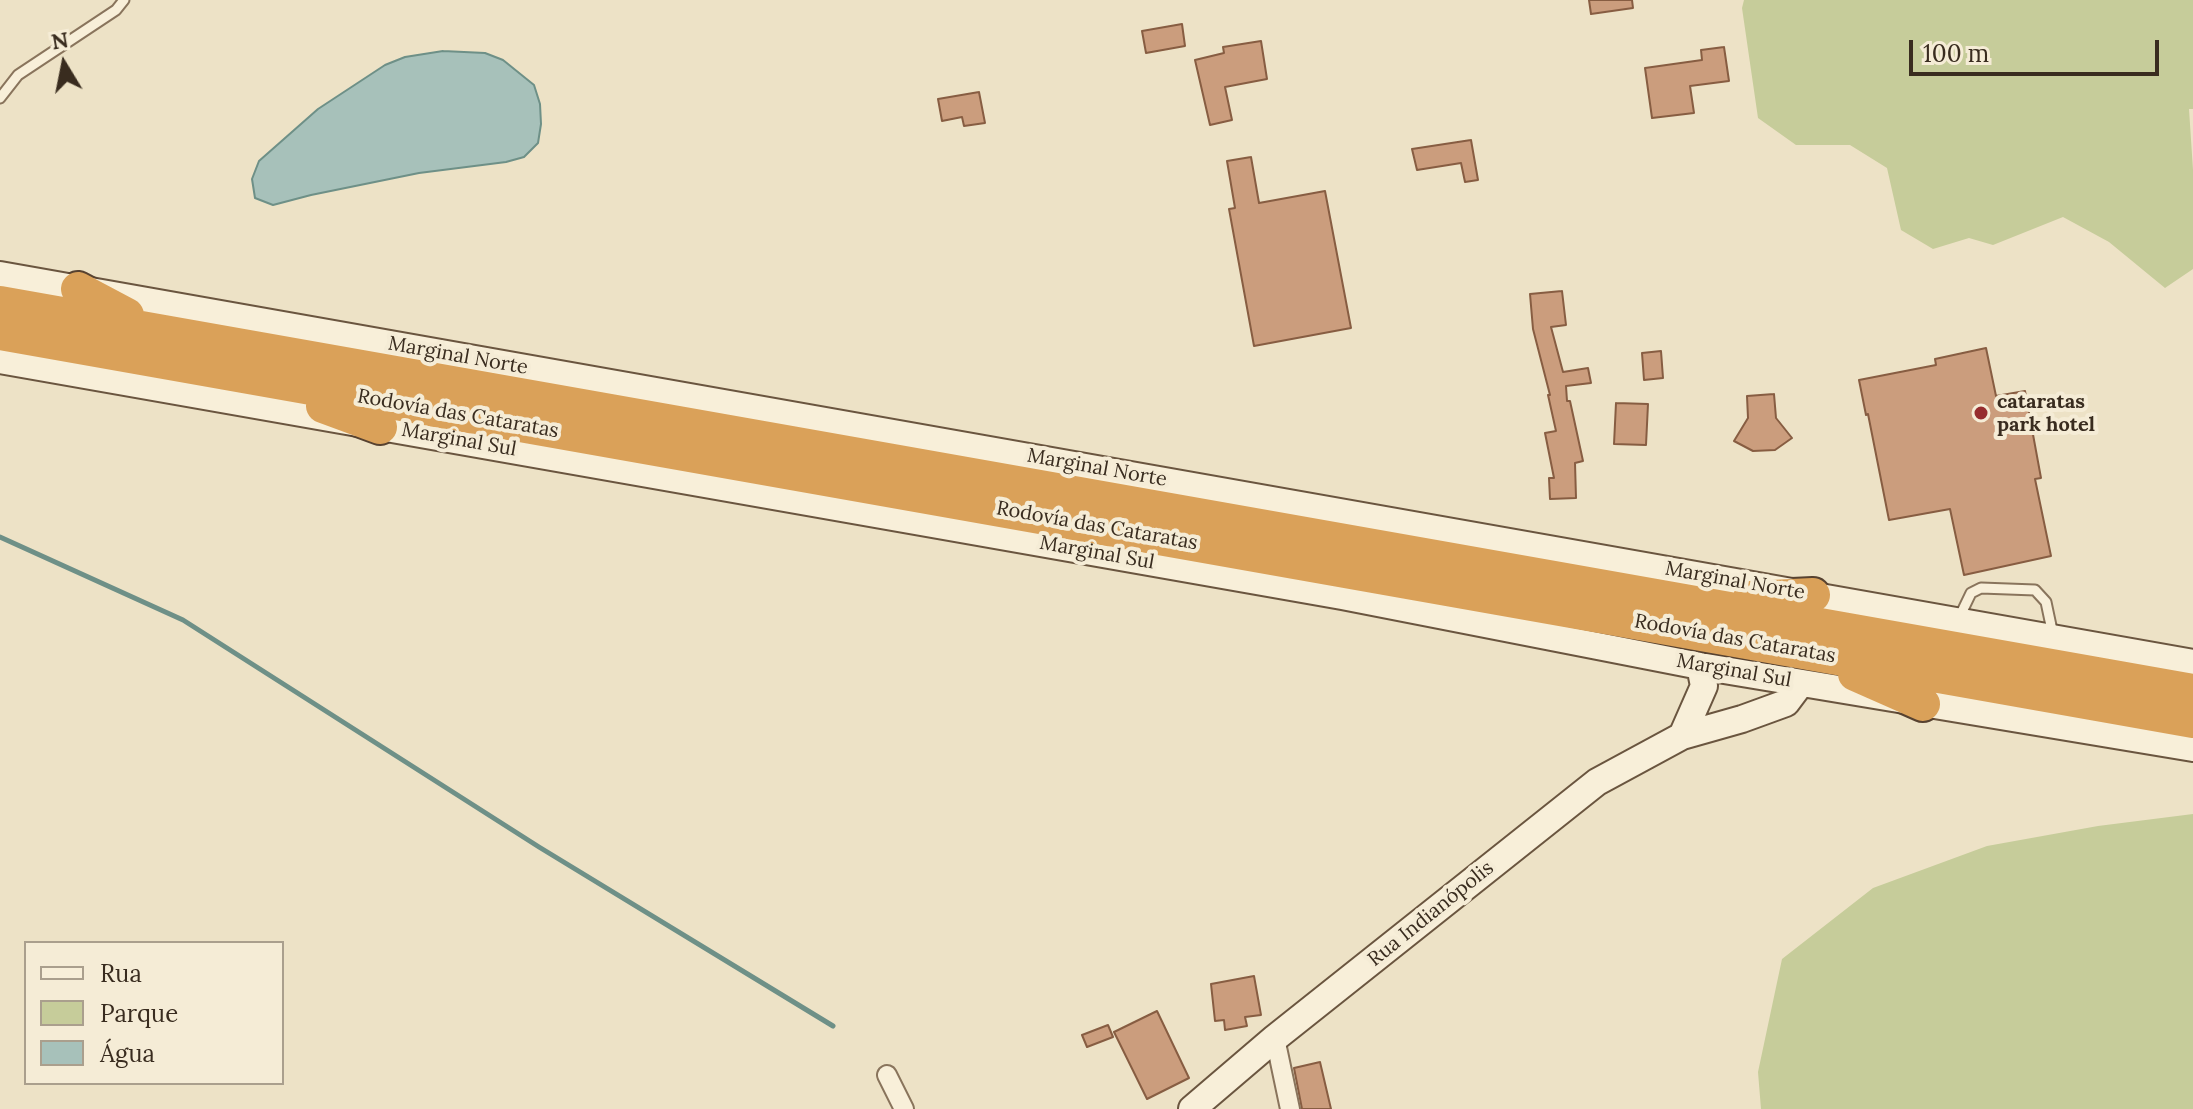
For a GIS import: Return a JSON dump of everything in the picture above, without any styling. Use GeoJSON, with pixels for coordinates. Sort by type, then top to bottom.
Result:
{"type":"FeatureCollection","features":[{"type":"Feature","properties":{"kind":"highway"},"geometry":{"type":"LineString","coordinates":[[78,289],[156,330]]}},
{"type":"Feature","properties":{"kind":"highway","name":"Rodovía das Cataratas"},"geometry":{"type":"LineString","coordinates":[[0,303],[2193,691]]}},
{"type":"Feature","properties":{"kind":"highway","name":"Rodovía das Cataratas"},"geometry":{"type":"LineString","coordinates":[[0,333],[1804,668],[2193,721]]}},
{"type":"Feature","properties":{"kind":"highway"},"geometry":{"type":"LineString","coordinates":[[228,373],[380,427]]}},
{"type":"Feature","properties":{"kind":"highway"},"geometry":{"type":"LineString","coordinates":[[1687,601],[1813,595]]}},
{"type":"Feature","properties":{"kind":"highway"},"geometry":{"type":"LineString","coordinates":[[1804,668],[1923,704]]}},
{"type":"Feature","properties":{"kind":"street","name":"Marginal Norte"},"geometry":{"type":"LineString","coordinates":[[0,275],[2193,663]]}},
{"type":"Feature","properties":{"kind":"street","name":"Marginal Sul"},"geometry":{"type":"LineString","coordinates":[[0,360],[1342,596],[1700,666],[1804,668]]}},
{"type":"Feature","properties":{"kind":"street"},"geometry":{"type":"LineString","coordinates":[[1682,736],[1704,686],[1700,666]]}},
{"type":"Feature","properties":{"kind":"street","name":"Rua Indianópolis"},"geometry":{"type":"LineString","coordinates":[[1192,1109],[1275,1038],[1597,782],[1682,736],[1786,703],[1804,668]]}},
{"type":"Feature","properties":{"kind":"street"},"geometry":{"type":"LineString","coordinates":[[1923,704],[2193,748]]}},
{"type":"Feature","properties":{"kind":"street"},"geometry":{"type":"LineString","coordinates":[[1275,1038],[1290,1109]]}},
{"type":"Feature","properties":{"kind":"street"},"geometry":{"type":"LineString","coordinates":[[887,1075],[904,1109]]}},
{"type":"Feature","properties":{"kind":"lane"},"geometry":{"type":"LineString","coordinates":[[0,98],[18,75],[116,10],[124,0]]}},
{"type":"Feature","properties":{"kind":"lane"},"geometry":{"type":"LineString","coordinates":[[1957,621],[1971,593],[1981,588],[2035,590],[2046,602],[2054,638]]}},
{"type":"Feature","properties":{"kind":"green space"},"geometry":{"type":"Polygon","coordinates":[[[1744,0],[2193,0],[2193,109],[2189,109],[2193,170],[2193,269],[2165,288],[2109,242],[2063,217],[1993,245],[1969,238],[1933,249],[1901,230],[1887,168],[1850,145],[1796,145],[1758,118],[1742,8],[1744,0]]]}},
{"type":"Feature","properties":{"kind":"green space"},"geometry":{"type":"Polygon","coordinates":[[[2193,814],[2193,1109],[1761,1109],[1758,1072],[1782,959],[1873,888],[1987,846],[2098,826],[2193,814]]]}},
{"type":"Feature","properties":{"kind":"water"},"geometry":{"type":"Polygon","coordinates":[[[443,51],[485,53],[503,60],[534,85],[540,104],[541,124],[538,143],[524,157],[419,173],[273,205],[255,198],[252,179],[259,161],[318,109],[385,65],[405,57],[443,51]]]}},
{"type":"Feature","properties":{"kind":"building"},"geometry":{"type":"Polygon","coordinates":[[[1589,0],[1632,0],[1633,8],[1591,14],[1589,0]]]}},
{"type":"Feature","properties":{"kind":"building"},"geometry":{"type":"Polygon","coordinates":[[[1182,24],[1185,46],[1146,53],[1142,31],[1182,24]]]}},
{"type":"Feature","properties":{"kind":"building"},"geometry":{"type":"Polygon","coordinates":[[[1261,41],[1267,79],[1225,87],[1232,120],[1210,125],[1195,60],[1224,53],[1223,47],[1261,41]]]}},
{"type":"Feature","properties":{"kind":"building"},"geometry":{"type":"Polygon","coordinates":[[[1724,47],[1729,81],[1690,86],[1694,113],[1652,118],[1645,68],[1702,60],[1701,50],[1724,47]]]}},
{"type":"Feature","properties":{"kind":"building"},"geometry":{"type":"Polygon","coordinates":[[[979,92],[985,123],[964,126],[962,117],[942,121],[938,99],[979,92]]]}},
{"type":"Feature","properties":{"kind":"building"},"geometry":{"type":"Polygon","coordinates":[[[1471,140],[1478,180],[1465,182],[1461,163],[1417,170],[1412,149],[1471,140]]]}},
{"type":"Feature","properties":{"kind":"building"},"geometry":{"type":"Polygon","coordinates":[[[1251,157],[1259,203],[1325,191],[1351,328],[1254,346],[1229,209],[1235,208],[1227,161],[1251,157]]]}},
{"type":"Feature","properties":{"kind":"building"},"geometry":{"type":"Polygon","coordinates":[[[1562,291],[1566,325],[1551,327],[1563,372],[1588,368],[1591,383],[1566,386],[1583,461],[1575,463],[1576,498],[1550,499],[1549,478],[1554,478],[1545,433],[1556,431],[1533,329],[1530,294],[1562,291]]]}},
{"type":"Feature","properties":{"kind":"building"},"geometry":{"type":"Polygon","coordinates":[[[1986,348],[1996,396],[2025,391],[2041,478],[2035,479],[2051,556],[1964,575],[1950,509],[1889,520],[1859,380],[1936,365],[1935,359],[1986,348]]]}},
{"type":"Feature","properties":{"kind":"building"},"geometry":{"type":"Polygon","coordinates":[[[1661,351],[1663,378],[1644,380],[1642,353],[1661,351]]]}},
{"type":"Feature","properties":{"kind":"building"},"geometry":{"type":"Polygon","coordinates":[[[1774,394],[1776,418],[1792,438],[1775,450],[1753,451],[1734,441],[1748,418],[1747,396],[1774,394]]]}},
{"type":"Feature","properties":{"kind":"building"},"geometry":{"type":"Polygon","coordinates":[[[1616,403],[1648,404],[1646,445],[1614,444],[1616,403]]]}},
{"type":"Feature","properties":{"kind":"building"},"geometry":{"type":"Polygon","coordinates":[[[1254,976],[1261,1015],[1245,1017],[1247,1026],[1225,1030],[1224,1020],[1215,1021],[1211,984],[1254,976]]]}},
{"type":"Feature","properties":{"kind":"building"},"geometry":{"type":"Polygon","coordinates":[[[1157,1011],[1189,1078],[1147,1099],[1114,1032],[1157,1011]]]}},
{"type":"Feature","properties":{"kind":"building"},"geometry":{"type":"Polygon","coordinates":[[[1108,1025],[1113,1037],[1087,1047],[1082,1035],[1108,1025]]]}},
{"type":"Feature","properties":{"kind":"building"},"geometry":{"type":"Polygon","coordinates":[[[1320,1062],[1331,1109],[1302,1109],[1294,1068],[1320,1062]]]}},
{"type":"Feature","properties":{"kind":"waterway"},"geometry":{"type":"LineString","coordinates":[[0,537],[183,620],[539,847],[833,1026]]}},
{"type":"Feature","properties":{"kind":"place","name":"cataratas park hotel"},"geometry":{"type":"Point","coordinates":[1981,413]}}]}
